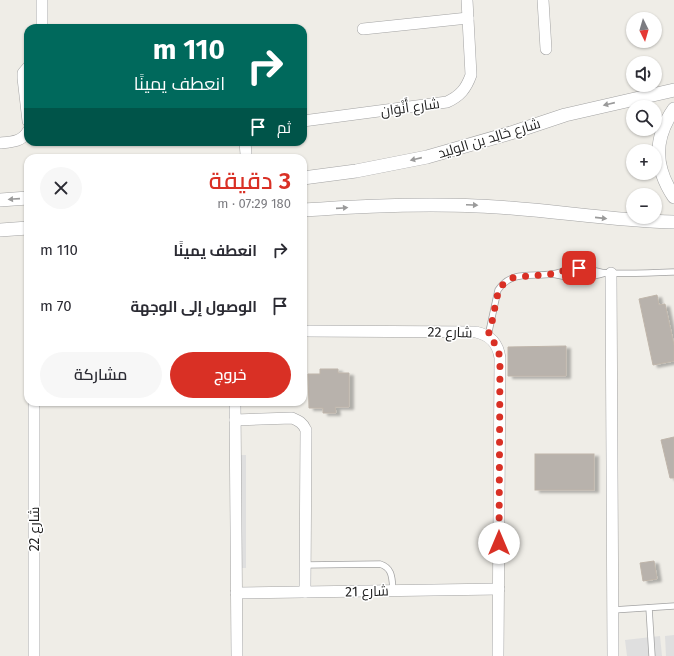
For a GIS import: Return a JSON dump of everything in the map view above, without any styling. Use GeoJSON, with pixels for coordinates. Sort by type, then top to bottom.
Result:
{"type":"FeatureCollection","features":[{"type":"Feature","properties":{"kind":"street"},"geometry":{"type":"LineString","coordinates":[[42,0],[42,24]]}},
{"type":"Feature","properties":{"kind":"street","name":"شارع أَنْوَان"},"geometry":{"type":"LineString","coordinates":[[307,120],[446,102],[463,92],[471,75],[467,0]]}},
{"type":"Feature","properties":{"kind":"street"},"geometry":{"type":"LineString","coordinates":[[543,0],[546,49]]}},
{"type":"Feature","properties":{"kind":"street"},"geometry":{"type":"LineString","coordinates":[[363,29],[468,18]]}},
{"type":"Feature","properties":{"kind":"street"},"geometry":{"type":"LineString","coordinates":[[24,72],[24,87]]}},
{"type":"Feature","properties":{"kind":"street","name":"شارع خالِد بن الوليد"},"geometry":{"type":"LineString","coordinates":[[307,177],[356,171],[427,157],[514,132],[565,115],[674,90]]}},
{"type":"Feature","properties":{"kind":"street"},"geometry":{"type":"LineString","coordinates":[[674,109],[665,123],[660,138],[658,154],[660,170],[666,185],[674,197]]}},
{"type":"Feature","properties":{"kind":"street"},"geometry":{"type":"LineString","coordinates":[[0,143],[19,140],[24,137]]}},
{"type":"Feature","properties":{"kind":"street"},"geometry":{"type":"LineString","coordinates":[[0,200],[24,198]]}},
{"type":"Feature","properties":{"kind":"street"},"geometry":{"type":"LineString","coordinates":[[307,210],[397,205],[477,206],[618,220],[674,222]]}},
{"type":"Feature","properties":{"kind":"street"},"geometry":{"type":"LineString","coordinates":[[0,230],[24,228]]}},
{"type":"Feature","properties":{"kind":"street"},"geometry":{"type":"LineString","coordinates":[[609,273],[613,656]]}},
{"type":"Feature","properties":{"kind":"street","name":"شارع 22"},"geometry":{"type":"LineString","coordinates":[[307,331],[476,332],[488,336],[497,346],[500,358],[498,656]]}},
{"type":"Feature","properties":{"kind":"street","name":"شارع 22"},"geometry":{"type":"LineString","coordinates":[[34,406],[34,656]]}},
{"type":"Feature","properties":{"kind":"street"},"geometry":{"type":"LineString","coordinates":[[235,406],[237,656]]}},
{"type":"Feature","properties":{"kind":"street"},"geometry":{"type":"LineString","coordinates":[[235,420],[292,418],[299,420],[306,430],[305,592]]}},
{"type":"Feature","properties":{"kind":"street","name":"شارع 21"},"geometry":{"type":"LineString","coordinates":[[236,594],[499,589]]}},
{"type":"Feature","properties":{"kind":"lane"},"geometry":{"type":"LineString","coordinates":[[488,336],[497,295],[501,285],[510,278],[552,274],[579,268],[609,273]]}},
{"type":"Feature","properties":{"kind":"lane"},"geometry":{"type":"LineString","coordinates":[[552,274],[574,278],[585,278],[609,273],[674,272]]}},
{"type":"Feature","properties":{"kind":"lane"},"geometry":{"type":"LineString","coordinates":[[305,565],[380,564],[388,568],[391,574],[393,591]]}},
{"type":"Feature","properties":{"kind":"lane"},"geometry":{"type":"LineString","coordinates":[[613,610],[674,606]]}},
{"type":"Feature","properties":{"kind":"lane"},"geometry":{"type":"LineString","coordinates":[[649,608],[652,656]]}},
{"type":"Feature","properties":{"kind":"shaded area"},"geometry":{"type":"Polygon","coordinates":[[[235,455],[246,455],[246,568],[235,568],[235,455]]]}},
{"type":"Feature","properties":{"kind":"shaded area"},"geometry":{"type":"Polygon","coordinates":[[[674,635],[674,656],[666,656],[665,636],[674,635]]]}},
{"type":"Feature","properties":{"kind":"shaded area"},"geometry":{"type":"Polygon","coordinates":[[[660,636],[662,656],[627,656],[625,640],[660,636]]]}},
{"type":"Feature","properties":{"kind":"building"},"geometry":{"type":"Polygon","coordinates":[[[657,295],[659,305],[665,304],[674,345],[674,361],[653,365],[639,299],[657,295]]]}},
{"type":"Feature","properties":{"kind":"building"},"geometry":{"type":"Polygon","coordinates":[[[566,346],[566,376],[508,376],[508,347],[566,346]]]}},
{"type":"Feature","properties":{"kind":"building"},"geometry":{"type":"Polygon","coordinates":[[[320,369],[338,369],[338,373],[349,373],[349,407],[335,407],[336,413],[323,413],[323,408],[309,408],[308,374],[320,374],[320,369]]]}},
{"type":"Feature","properties":{"kind":"building"},"geometry":{"type":"Polygon","coordinates":[[[674,437],[674,478],[670,478],[661,440],[674,437]]]}},
{"type":"Feature","properties":{"kind":"building"},"geometry":{"type":"Polygon","coordinates":[[[535,454],[594,454],[594,490],[535,490],[535,454]]]}},
{"type":"Feature","properties":{"kind":"building"},"geometry":{"type":"Polygon","coordinates":[[[654,561],[657,579],[643,581],[640,563],[654,561]]]}},
{"type":"Feature","properties":{"kind":"route"},"geometry":{"type":"LineString","coordinates":[[499,543],[500,358],[497,346],[488,336],[495,310],[498,290],[501,285],[510,278],[552,274],[579,268]]}}]}
